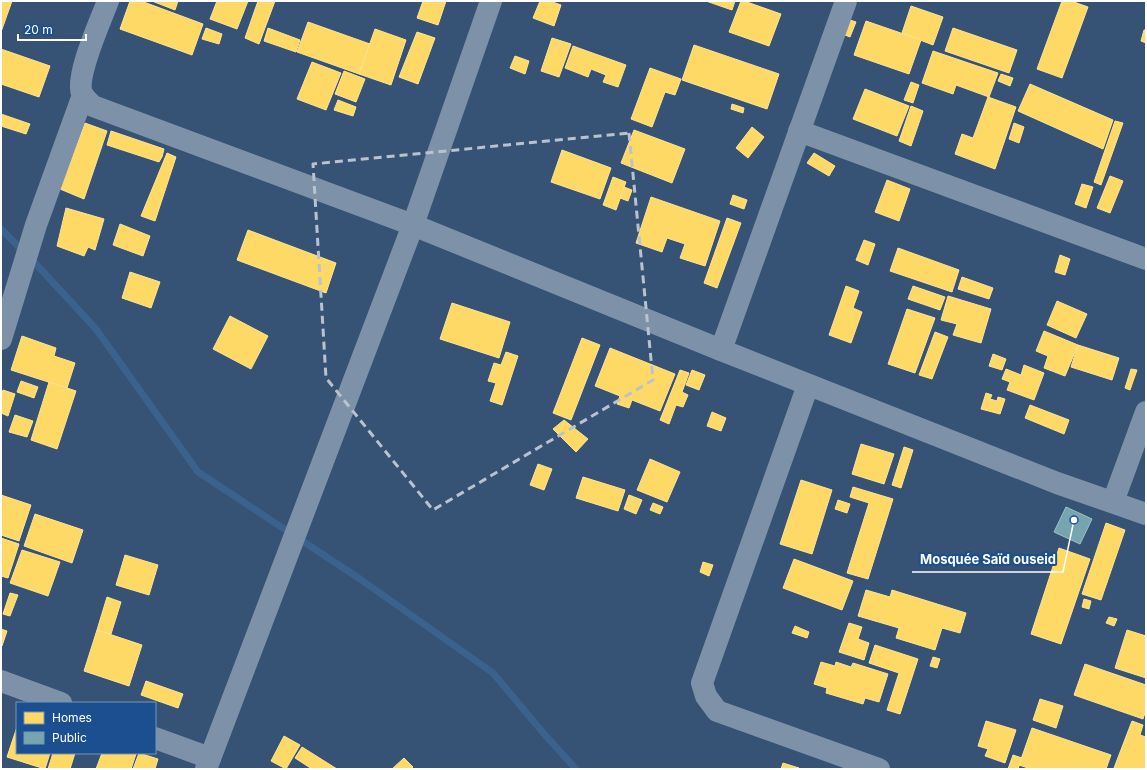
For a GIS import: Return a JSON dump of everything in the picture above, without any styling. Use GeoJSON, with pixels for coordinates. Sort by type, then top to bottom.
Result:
{"type":"FeatureCollection","features":[{"type":"Feature","properties":{"kind":"street"},"geometry":{"type":"LineString","coordinates":[[1,339],[36,225],[82,95],[81,82],[90,47],[108,1]]}},
{"type":"Feature","properties":{"kind":"street"},"geometry":{"type":"LineString","coordinates":[[156,738],[208,764],[413,225],[491,1]]}},
{"type":"Feature","properties":{"kind":"street"},"geometry":{"type":"LineString","coordinates":[[721,350],[846,1]]}},
{"type":"Feature","properties":{"kind":"street"},"geometry":{"type":"LineString","coordinates":[[82,95],[93,106],[413,225],[808,385],[1057,483],[1146,514]]}},
{"type":"Feature","properties":{"kind":"street"},"geometry":{"type":"LineString","coordinates":[[799,131],[1146,259]]}},
{"type":"Feature","properties":{"kind":"street"},"geometry":{"type":"LineString","coordinates":[[808,385],[702,683],[706,696],[717,711],[879,769]]}},
{"type":"Feature","properties":{"kind":"street"},"geometry":{"type":"LineString","coordinates":[[1113,502],[1146,412]]}},
{"type":"Feature","properties":{"kind":"street"},"geometry":{"type":"LineString","coordinates":[[1,681],[58,702]]}},
{"type":"Feature","properties":{"kind":"highlighted area"},"geometry":{"type":"Polygon","coordinates":[[[629,133],[653,380],[433,510],[326,378],[313,164],[629,133]]]}},
{"type":"Feature","properties":{"kind":"building: Homes"},"geometry":{"type":"Polygon","coordinates":[[[1,1],[12,1],[1,32],[1,1]]]}},
{"type":"Feature","properties":{"kind":"building: Homes"},"geometry":{"type":"Polygon","coordinates":[[[130,1],[141,1],[203,24],[192,55],[120,29],[130,1]]]}},
{"type":"Feature","properties":{"kind":"building: Homes"},"geometry":{"type":"Polygon","coordinates":[[[152,1],[178,1],[175,10],[152,1]]]}},
{"type":"Feature","properties":{"kind":"building: Homes"},"geometry":{"type":"Polygon","coordinates":[[[217,1],[248,1],[237,29],[210,19],[217,1]]]}},
{"type":"Feature","properties":{"kind":"building: Homes"},"geometry":{"type":"Polygon","coordinates":[[[258,1],[275,1],[259,44],[245,38],[258,1]]]}},
{"type":"Feature","properties":{"kind":"building: Homes"},"geometry":{"type":"Polygon","coordinates":[[[423,1],[446,1],[438,25],[417,18],[423,1]]]}},
{"type":"Feature","properties":{"kind":"building: Homes"},"geometry":{"type":"Polygon","coordinates":[[[540,1],[550,1],[561,5],[554,26],[533,18],[540,1]]]}},
{"type":"Feature","properties":{"kind":"building: Homes"},"geometry":{"type":"Polygon","coordinates":[[[706,1],[735,1],[732,10],[706,1]]]}},
{"type":"Feature","properties":{"kind":"building: Homes"},"geometry":{"type":"Polygon","coordinates":[[[741,1],[781,14],[769,46],[729,32],[741,1]]]}},
{"type":"Feature","properties":{"kind":"building: Homes"},"geometry":{"type":"Polygon","coordinates":[[[1062,1],[1071,1],[1088,7],[1062,78],[1037,69],[1062,1]]]}},
{"type":"Feature","properties":{"kind":"building: Homes"},"geometry":{"type":"Polygon","coordinates":[[[911,6],[943,17],[933,45],[902,33],[911,6]]]}},
{"type":"Feature","properties":{"kind":"building: Homes"},"geometry":{"type":"Polygon","coordinates":[[[850,20],[856,22],[850,37],[845,35],[850,20]]]}},
{"type":"Feature","properties":{"kind":"building: Homes"},"geometry":{"type":"Polygon","coordinates":[[[866,21],[921,40],[909,74],[854,55],[866,21]]]}},
{"type":"Feature","properties":{"kind":"building: Homes"},"geometry":{"type":"Polygon","coordinates":[[[308,22],[370,44],[359,74],[297,52],[308,22]]]}},
{"type":"Feature","properties":{"kind":"building: Homes"},"geometry":{"type":"Polygon","coordinates":[[[206,28],[222,34],[219,44],[202,39],[206,28]]]}},
{"type":"Feature","properties":{"kind":"building: Homes"},"geometry":{"type":"Polygon","coordinates":[[[268,28],[300,40],[296,52],[264,41],[268,28]]]}},
{"type":"Feature","properties":{"kind":"building: Homes"},"geometry":{"type":"Polygon","coordinates":[[[953,28],[1017,50],[1009,73],[945,51],[953,28]]]}},
{"type":"Feature","properties":{"kind":"building: Homes"},"geometry":{"type":"Polygon","coordinates":[[[375,29],[406,40],[391,85],[359,74],[375,29]]]}},
{"type":"Feature","properties":{"kind":"building: Homes"},"geometry":{"type":"Polygon","coordinates":[[[1144,30],[1146,30],[1146,43],[1141,41],[1144,30]]]}},
{"type":"Feature","properties":{"kind":"building: Homes"},"geometry":{"type":"Polygon","coordinates":[[[417,32],[435,38],[418,84],[399,77],[417,32]]]}},
{"type":"Feature","properties":{"kind":"building: Homes"},"geometry":{"type":"Polygon","coordinates":[[[552,38],[571,44],[559,77],[541,71],[552,38]]]}},
{"type":"Feature","properties":{"kind":"building: Homes"},"geometry":{"type":"Polygon","coordinates":[[[694,45],[779,74],[767,109],[682,80],[694,45]]]}},
{"type":"Feature","properties":{"kind":"building: Homes"},"geometry":{"type":"Polygon","coordinates":[[[573,46],[626,65],[618,87],[603,82],[606,75],[591,69],[588,77],[565,68],[573,46]]]}},
{"type":"Feature","properties":{"kind":"building: Homes"},"geometry":{"type":"Polygon","coordinates":[[[1,49],[50,66],[39,97],[1,84],[1,49]]]}},
{"type":"Feature","properties":{"kind":"building: Homes"},"geometry":{"type":"Polygon","coordinates":[[[933,51],[998,73],[989,97],[956,85],[953,94],[922,83],[933,51]]]}},
{"type":"Feature","properties":{"kind":"building: Homes"},"geometry":{"type":"Polygon","coordinates":[[[515,56],[529,61],[525,74],[510,68],[515,56]]]}},
{"type":"Feature","properties":{"kind":"building: Homes"},"geometry":{"type":"Polygon","coordinates":[[[312,62],[341,73],[326,110],[297,99],[312,62]]]}},
{"type":"Feature","properties":{"kind":"building: Homes"},"geometry":{"type":"Polygon","coordinates":[[[650,68],[681,79],[675,95],[665,92],[652,127],[631,119],[650,68]]]}},
{"type":"Feature","properties":{"kind":"building: Homes"},"geometry":{"type":"Polygon","coordinates":[[[344,71],[365,79],[356,102],[335,94],[344,71]]]}},
{"type":"Feature","properties":{"kind":"building: Homes"},"geometry":{"type":"Polygon","coordinates":[[[1001,74],[1013,78],[1010,86],[998,81],[1001,74]]]}},
{"type":"Feature","properties":{"kind":"building: Homes"},"geometry":{"type":"Polygon","coordinates":[[[911,82],[919,85],[913,103],[904,100],[911,82]]]}},
{"type":"Feature","properties":{"kind":"building: Homes"},"geometry":{"type":"Polygon","coordinates":[[[1030,84],[1113,120],[1103,149],[1018,111],[1030,84]]]}},
{"type":"Feature","properties":{"kind":"building: Homes"},"geometry":{"type":"Polygon","coordinates":[[[865,89],[909,106],[897,136],[853,119],[865,89]]]}},
{"type":"Feature","properties":{"kind":"building: Homes"},"geometry":{"type":"Polygon","coordinates":[[[988,97],[1016,107],[995,169],[955,154],[962,134],[973,138],[988,97]]]}},
{"type":"Feature","properties":{"kind":"building: Homes"},"geometry":{"type":"Polygon","coordinates":[[[338,100],[356,107],[353,116],[334,110],[338,100]]]}},
{"type":"Feature","properties":{"kind":"building: Homes"},"geometry":{"type":"Polygon","coordinates":[[[732,104],[744,108],[743,113],[731,109],[732,104]]]}},
{"type":"Feature","properties":{"kind":"building: Homes"},"geometry":{"type":"Polygon","coordinates":[[[911,106],[923,111],[911,146],[899,141],[911,106]]]}},
{"type":"Feature","properties":{"kind":"building: Homes"},"geometry":{"type":"Polygon","coordinates":[[[1,114],[30,124],[26,134],[1,126],[1,114]]]}},
{"type":"Feature","properties":{"kind":"building: Homes"},"geometry":{"type":"Polygon","coordinates":[[[1115,121],[1123,123],[1101,185],[1094,182],[1115,121]]]}},
{"type":"Feature","properties":{"kind":"building: Homes"},"geometry":{"type":"Polygon","coordinates":[[[85,123],[107,131],[84,199],[60,189],[85,123]]]}},
{"type":"Feature","properties":{"kind":"building: Homes"},"geometry":{"type":"Polygon","coordinates":[[[1014,123],[1024,127],[1019,143],[1009,139],[1014,123]]]}},
{"type":"Feature","properties":{"kind":"building: Homes"},"geometry":{"type":"Polygon","coordinates":[[[752,127],[764,137],[748,158],[736,148],[752,127]]]}},
{"type":"Feature","properties":{"kind":"building: Homes"},"geometry":{"type":"Polygon","coordinates":[[[634,130],[685,149],[672,183],[621,163],[634,130]]]}},
{"type":"Feature","properties":{"kind":"building: Homes"},"geometry":{"type":"Polygon","coordinates":[[[111,131],[164,149],[162,157],[159,162],[107,145],[111,131]]]}},
{"type":"Feature","properties":{"kind":"building: Homes"},"geometry":{"type":"Polygon","coordinates":[[[562,150],[611,168],[600,199],[551,182],[562,150]]]}},
{"type":"Feature","properties":{"kind":"building: Homes"},"geometry":{"type":"Polygon","coordinates":[[[167,153],[176,157],[155,221],[141,216],[167,153]]]}},
{"type":"Feature","properties":{"kind":"building: Homes"},"geometry":{"type":"Polygon","coordinates":[[[814,153],[835,166],[829,176],[807,163],[814,153]]]}},
{"type":"Feature","properties":{"kind":"building: Homes"},"geometry":{"type":"Polygon","coordinates":[[[1110,176],[1123,181],[1110,213],[1097,208],[1110,176]]]}},
{"type":"Feature","properties":{"kind":"building: Homes"},"geometry":{"type":"Polygon","coordinates":[[[613,177],[626,182],[616,210],[603,205],[613,177]]]}},
{"type":"Feature","properties":{"kind":"building: Homes"},"geometry":{"type":"Polygon","coordinates":[[[887,180],[910,189],[899,221],[875,212],[887,180]]]}},
{"type":"Feature","properties":{"kind":"building: Homes"},"geometry":{"type":"Polygon","coordinates":[[[1082,184],[1093,187],[1086,208],[1075,204],[1082,184]]]}},
{"type":"Feature","properties":{"kind":"building: Homes"},"geometry":{"type":"Polygon","coordinates":[[[624,187],[632,190],[628,201],[620,198],[624,187]]]}},
{"type":"Feature","properties":{"kind":"building: Homes"},"geometry":{"type":"Polygon","coordinates":[[[733,195],[747,200],[744,209],[730,204],[733,195]]]}},
{"type":"Feature","properties":{"kind":"building: Homes"},"geometry":{"type":"Polygon","coordinates":[[[651,197],[720,221],[705,266],[680,258],[685,244],[667,238],[662,252],[636,243],[651,197]]]}},
{"type":"Feature","properties":{"kind":"building: Homes"},"geometry":{"type":"Polygon","coordinates":[[[66,208],[104,219],[95,250],[88,247],[84,256],[57,246],[66,208]]]}},
{"type":"Feature","properties":{"kind":"building: Homes"},"geometry":{"type":"Polygon","coordinates":[[[727,218],[741,223],[717,288],[704,283],[727,218]]]}},
{"type":"Feature","properties":{"kind":"building: Homes"},"geometry":{"type":"Polygon","coordinates":[[[120,224],[150,236],[143,256],[113,245],[120,224]]]}},
{"type":"Feature","properties":{"kind":"building: Homes"},"geometry":{"type":"Polygon","coordinates":[[[248,230],[336,263],[326,293],[237,260],[248,230]]]}},
{"type":"Feature","properties":{"kind":"building: Homes"},"geometry":{"type":"Polygon","coordinates":[[[864,240],[875,244],[868,265],[856,260],[864,240]]]}},
{"type":"Feature","properties":{"kind":"building: Homes"},"geometry":{"type":"Polygon","coordinates":[[[898,248],[959,270],[952,292],[890,271],[898,248]]]}},
{"type":"Feature","properties":{"kind":"building: Homes"},"geometry":{"type":"Polygon","coordinates":[[[1060,255],[1070,259],[1065,275],[1055,272],[1060,255]]]}},
{"type":"Feature","properties":{"kind":"building: Homes"},"geometry":{"type":"Polygon","coordinates":[[[130,272],[160,282],[151,308],[122,298],[130,272]]]}},
{"type":"Feature","properties":{"kind":"building: Homes"},"geometry":{"type":"Polygon","coordinates":[[[962,277],[993,288],[989,299],[958,289],[962,277]]]}},
{"type":"Feature","properties":{"kind":"building: Homes"},"geometry":{"type":"Polygon","coordinates":[[[846,286],[859,291],[853,308],[862,312],[851,343],[829,335],[846,286]]]}},
{"type":"Feature","properties":{"kind":"building: Homes"},"geometry":{"type":"Polygon","coordinates":[[[913,286],[945,297],[940,310],[908,299],[913,286]]]}},
{"type":"Feature","properties":{"kind":"building: Homes"},"geometry":{"type":"Polygon","coordinates":[[[948,296],[991,309],[981,343],[953,335],[957,324],[941,320],[948,296]]]}},
{"type":"Feature","properties":{"kind":"building: Homes"},"geometry":{"type":"Polygon","coordinates":[[[1057,301],[1087,314],[1076,338],[1047,325],[1057,301]]]}},
{"type":"Feature","properties":{"kind":"building: Homes"},"geometry":{"type":"Polygon","coordinates":[[[452,303],[510,322],[499,358],[440,339],[452,303]]]}},
{"type":"Feature","properties":{"kind":"building: Homes"},"geometry":{"type":"Polygon","coordinates":[[[907,309],[935,318],[915,373],[888,364],[907,309]]]}},
{"type":"Feature","properties":{"kind":"building: Homes"},"geometry":{"type":"Polygon","coordinates":[[[230,316],[268,336],[251,369],[213,349],[230,316]]]}},
{"type":"Feature","properties":{"kind":"building: Homes"},"geometry":{"type":"Polygon","coordinates":[[[1044,331],[1078,345],[1065,376],[1044,368],[1048,356],[1036,351],[1044,331]]]}},
{"type":"Feature","properties":{"kind":"building: Homes"},"geometry":{"type":"Polygon","coordinates":[[[935,332],[948,337],[932,379],[919,375],[935,332]]]}},
{"type":"Feature","properties":{"kind":"building: Homes"},"geometry":{"type":"Polygon","coordinates":[[[22,336],[56,348],[54,356],[75,363],[67,388],[11,370],[22,336]]]}},
{"type":"Feature","properties":{"kind":"building: Homes"},"geometry":{"type":"Polygon","coordinates":[[[582,338],[600,345],[571,420],[553,413],[582,338]]]}},
{"type":"Feature","properties":{"kind":"building: Homes"},"geometry":{"type":"Polygon","coordinates":[[[1078,345],[1119,358],[1112,380],[1071,367],[1078,345]]]}},
{"type":"Feature","properties":{"kind":"building: Homes"},"geometry":{"type":"Polygon","coordinates":[[[610,348],[675,374],[660,411],[632,400],[629,408],[617,404],[620,396],[595,386],[610,348]]]}},
{"type":"Feature","properties":{"kind":"building: Homes"},"geometry":{"type":"Polygon","coordinates":[[[506,352],[518,356],[502,405],[490,401],[496,383],[488,381],[494,363],[501,365],[506,352]]]}},
{"type":"Feature","properties":{"kind":"building: Homes"},"geometry":{"type":"Polygon","coordinates":[[[993,354],[1006,359],[1002,370],[989,366],[993,354]]]}},
{"type":"Feature","properties":{"kind":"building: Homes"},"geometry":{"type":"Polygon","coordinates":[[[1024,365],[1044,373],[1034,400],[1007,390],[1010,382],[1002,379],[1006,369],[1021,375],[1024,365]]]}},
{"type":"Feature","properties":{"kind":"building: Homes"},"geometry":{"type":"Polygon","coordinates":[[[1131,369],[1137,370],[1130,390],[1125,388],[1131,369]]]}},
{"type":"Feature","properties":{"kind":"building: Homes"},"geometry":{"type":"Polygon","coordinates":[[[680,370],[689,373],[682,392],[688,395],[683,407],[676,405],[669,424],[660,420],[680,370]]]}},
{"type":"Feature","properties":{"kind":"building: Homes"},"geometry":{"type":"Polygon","coordinates":[[[692,370],[705,375],[699,390],[686,385],[692,370]]]}},
{"type":"Feature","properties":{"kind":"building: Homes"},"geometry":{"type":"Polygon","coordinates":[[[21,381],[38,387],[34,398],[17,392],[21,381]]]}},
{"type":"Feature","properties":{"kind":"building: Homes"},"geometry":{"type":"Polygon","coordinates":[[[49,382],[76,391],[57,449],[31,440],[49,382]]]}},
{"type":"Feature","properties":{"kind":"building: Homes"},"geometry":{"type":"Polygon","coordinates":[[[3,390],[15,394],[8,416],[1,413],[1,396],[3,390]]]}},
{"type":"Feature","properties":{"kind":"building: Homes"},"geometry":{"type":"Polygon","coordinates":[[[986,393],[992,395],[990,399],[997,401],[998,397],[1005,399],[1000,414],[981,409],[986,393]]]}},
{"type":"Feature","properties":{"kind":"building: Homes"},"geometry":{"type":"Polygon","coordinates":[[[1030,405],[1069,420],[1064,434],[1025,418],[1030,405]]]}},
{"type":"Feature","properties":{"kind":"building: Homes"},"geometry":{"type":"Polygon","coordinates":[[[712,412],[726,418],[721,431],[707,426],[712,412]]]}},
{"type":"Feature","properties":{"kind":"building: Homes"},"geometry":{"type":"Polygon","coordinates":[[[15,415],[33,421],[27,437],[9,432],[15,415]]]}},
{"type":"Feature","properties":{"kind":"building: Homes"},"geometry":{"type":"Polygon","coordinates":[[[564,420],[588,439],[576,452],[553,429],[564,420]]]}},
{"type":"Feature","properties":{"kind":"building: Homes"},"geometry":{"type":"Polygon","coordinates":[[[861,444],[894,454],[884,484],[852,474],[861,444]]]}},
{"type":"Feature","properties":{"kind":"building: Homes"},"geometry":{"type":"Polygon","coordinates":[[[904,447],[913,450],[901,488],[892,485],[904,447]]]}},
{"type":"Feature","properties":{"kind":"building: Homes"},"geometry":{"type":"Polygon","coordinates":[[[650,459],[680,472],[667,502],[637,490],[650,459]]]}},
{"type":"Feature","properties":{"kind":"building: Homes"},"geometry":{"type":"Polygon","coordinates":[[[538,464],[552,469],[544,490],[530,485],[538,464]]]}},
{"type":"Feature","properties":{"kind":"building: Homes"},"geometry":{"type":"Polygon","coordinates":[[[583,477],[625,490],[618,511],[576,498],[583,477]]]}},
{"type":"Feature","properties":{"kind":"building: Homes"},"geometry":{"type":"Polygon","coordinates":[[[801,480],[832,490],[812,554],[780,544],[801,480]]]}},
{"type":"Feature","properties":{"kind":"building: Homes"},"geometry":{"type":"Polygon","coordinates":[[[853,487],[893,499],[868,579],[847,573],[869,503],[850,497],[853,487]]]}},
{"type":"Feature","properties":{"kind":"building: Homes"},"geometry":{"type":"Polygon","coordinates":[[[1,495],[31,505],[19,541],[1,535],[1,495]]]}},
{"type":"Feature","properties":{"kind":"building: Homes"},"geometry":{"type":"Polygon","coordinates":[[[629,495],[642,500],[636,514],[624,509],[629,495]]]}},
{"type":"Feature","properties":{"kind":"building: Homes"},"geometry":{"type":"Polygon","coordinates":[[[838,500],[850,504],[847,513],[835,509],[838,500]]]}},
{"type":"Feature","properties":{"kind":"building: Homes"},"geometry":{"type":"Polygon","coordinates":[[[653,503],[663,507],[660,514],[650,510],[653,503]]]}},
{"type":"Feature","properties":{"kind":"building: Homes"},"geometry":{"type":"Polygon","coordinates":[[[35,514],[83,530],[72,563],[24,546],[35,514]]]}},
{"type":"Feature","properties":{"kind":"building: Homes"},"geometry":{"type":"Polygon","coordinates":[[[1106,523],[1125,530],[1101,600],[1082,594],[1106,523]]]}},
{"type":"Feature","properties":{"kind":"building: Homes"},"geometry":{"type":"Polygon","coordinates":[[[1,538],[19,544],[8,578],[1,576],[1,538]]]}},
{"type":"Feature","properties":{"kind":"building: Homes"},"geometry":{"type":"Polygon","coordinates":[[[1059,548],[1090,559],[1061,644],[1031,634],[1059,548]]]}},
{"type":"Feature","properties":{"kind":"building: Homes"},"geometry":{"type":"Polygon","coordinates":[[[22,550],[60,562],[48,596],[10,583],[22,550]]]}},
{"type":"Feature","properties":{"kind":"building: Homes"},"geometry":{"type":"Polygon","coordinates":[[[125,555],[158,565],[149,595],[116,585],[125,555]]]}},
{"type":"Feature","properties":{"kind":"building: Homes"},"geometry":{"type":"Polygon","coordinates":[[[794,559],[853,581],[842,610],[783,588],[794,559]]]}},
{"type":"Feature","properties":{"kind":"building: Homes"},"geometry":{"type":"Polygon","coordinates":[[[703,562],[713,565],[709,576],[700,572],[703,562]]]}},
{"type":"Feature","properties":{"kind":"building: Homes"},"geometry":{"type":"Polygon","coordinates":[[[866,590],[890,597],[892,590],[966,613],[960,633],[942,628],[935,650],[896,638],[899,628],[858,616],[866,590]]]}},
{"type":"Feature","properties":{"kind":"building: Homes"},"geometry":{"type":"Polygon","coordinates":[[[10,593],[18,595],[10,616],[3,614],[10,593]]]}},
{"type":"Feature","properties":{"kind":"building: Homes"},"geometry":{"type":"Polygon","coordinates":[[[107,597],[121,602],[111,634],[97,630],[107,597]]]}},
{"type":"Feature","properties":{"kind":"building: Homes"},"geometry":{"type":"Polygon","coordinates":[[[1084,599],[1091,601],[1089,609],[1082,607],[1084,599]]]}},
{"type":"Feature","properties":{"kind":"building: Homes"},"geometry":{"type":"Polygon","coordinates":[[[1109,617],[1117,619],[1114,626],[1106,623],[1109,617]]]}},
{"type":"Feature","properties":{"kind":"building: Homes"},"geometry":{"type":"Polygon","coordinates":[[[849,623],[862,627],[858,639],[869,643],[864,660],[839,652],[849,623]]]}},
{"type":"Feature","properties":{"kind":"building: Homes"},"geometry":{"type":"Polygon","coordinates":[[[795,626],[809,632],[807,638],[792,633],[795,626]]]}},
{"type":"Feature","properties":{"kind":"building: Homes"},"geometry":{"type":"Polygon","coordinates":[[[1,629],[7,631],[2,646],[1,646],[1,629]]]}},
{"type":"Feature","properties":{"kind":"building: Homes"},"geometry":{"type":"Polygon","coordinates":[[[97,630],[142,645],[129,686],[84,671],[97,630]]]}},
{"type":"Feature","properties":{"kind":"building: Homes"},"geometry":{"type":"Polygon","coordinates":[[[1127,630],[1146,636],[1146,678],[1115,668],[1127,630]]]}},
{"type":"Feature","properties":{"kind":"building: Homes"},"geometry":{"type":"Polygon","coordinates":[[[875,645],[918,659],[900,714],[887,710],[899,673],[869,663],[875,645]]]}},
{"type":"Feature","properties":{"kind":"building: Homes"},"geometry":{"type":"Polygon","coordinates":[[[933,657],[940,659],[937,668],[930,666],[933,657]]]}},
{"type":"Feature","properties":{"kind":"building: Homes"},"geometry":{"type":"Polygon","coordinates":[[[821,662],[835,666],[836,662],[851,667],[853,663],[888,674],[879,702],[865,698],[863,704],[826,693],[827,688],[814,684],[821,662]]]}},
{"type":"Feature","properties":{"kind":"building: Homes"},"geometry":{"type":"Polygon","coordinates":[[[1085,664],[1146,685],[1146,710],[1143,719],[1074,695],[1085,664]]]}},
{"type":"Feature","properties":{"kind":"building: Homes"},"geometry":{"type":"Polygon","coordinates":[[[146,681],[183,694],[178,708],[141,695],[146,681]]]}},
{"type":"Feature","properties":{"kind":"building: Homes"},"geometry":{"type":"Polygon","coordinates":[[[1040,699],[1063,706],[1056,728],[1033,720],[1040,699]]]}},
{"type":"Feature","properties":{"kind":"building: Homes"},"geometry":{"type":"Polygon","coordinates":[[[986,721],[1016,730],[1005,763],[985,756],[988,749],[978,746],[986,721]]]}},
{"type":"Feature","properties":{"kind":"building: Homes"},"geometry":{"type":"Polygon","coordinates":[[[1132,721],[1143,725],[1140,735],[1146,737],[1146,769],[1115,769],[1114,768],[1132,721]]]}},
{"type":"Feature","properties":{"kind":"building: Homes"},"geometry":{"type":"Polygon","coordinates":[[[1032,728],[1111,755],[1106,769],[1031,769],[1019,765],[1032,728]]]}},
{"type":"Feature","properties":{"kind":"building: Homes"},"geometry":{"type":"Polygon","coordinates":[[[16,730],[16,754],[50,754],[45,769],[7,757],[16,730]]]}},
{"type":"Feature","properties":{"kind":"building: Homes"},"geometry":{"type":"Polygon","coordinates":[[[284,736],[300,745],[286,769],[271,761],[284,736]]]}},
{"type":"Feature","properties":{"kind":"building: Homes"},"geometry":{"type":"Polygon","coordinates":[[[302,747],[337,769],[312,769],[295,758],[302,747]]]}},
{"type":"Feature","properties":{"kind":"building: Homes"},"geometry":{"type":"Polygon","coordinates":[[[53,754],[75,754],[70,769],[48,769],[53,754]]]}},
{"type":"Feature","properties":{"kind":"building: Homes"},"geometry":{"type":"Polygon","coordinates":[[[102,754],[136,754],[131,769],[96,769],[102,754]]]}},
{"type":"Feature","properties":{"kind":"building: Homes"},"geometry":{"type":"Polygon","coordinates":[[[139,754],[158,759],[155,769],[133,769],[139,754]]]}},
{"type":"Feature","properties":{"kind":"building: Homes"},"geometry":{"type":"Polygon","coordinates":[[[1013,755],[1022,758],[1018,769],[1008,769],[1013,755]]]}},
{"type":"Feature","properties":{"kind":"building: Homes"},"geometry":{"type":"Polygon","coordinates":[[[404,758],[413,767],[411,769],[392,769],[404,758]]]}},
{"type":"Feature","properties":{"kind":"building: Homes"},"geometry":{"type":"Polygon","coordinates":[[[783,763],[799,768],[781,769],[783,763]]]}},
{"type":"Feature","properties":{"kind":"building: Public"},"geometry":{"type":"Polygon","coordinates":[[[1066,507],[1092,519],[1080,544],[1054,532],[1066,507]]]}},
{"type":"Feature","properties":{"kind":"waterway"},"geometry":{"type":"LineString","coordinates":[[1,229],[35,263],[96,329],[198,472],[360,579],[493,673],[545,735],[576,769]]}},
{"type":"Feature","properties":{"kind":"place","name":"Mosquée Saïd ouseid"},"geometry":{"type":"Point","coordinates":[1074,520]}}]}
